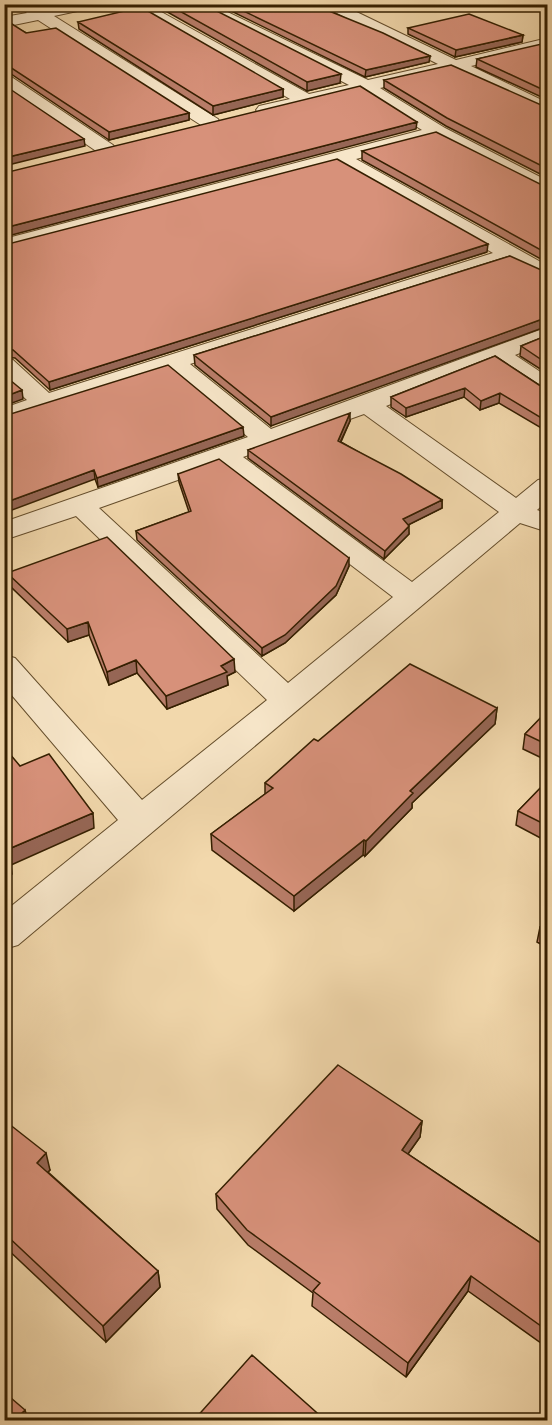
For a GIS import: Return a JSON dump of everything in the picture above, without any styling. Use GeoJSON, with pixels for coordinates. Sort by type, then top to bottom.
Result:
{"type":"FeatureCollection","features":[{"type":"Feature","properties":{"kind":"street"},"geometry":{"type":"LineString","coordinates":[[24,4],[211,123]]}},
{"type":"Feature","properties":{"kind":"street"},"geometry":{"type":"LineString","coordinates":[[4,22],[90,4]]}},
{"type":"Feature","properties":{"kind":"street"},"geometry":{"type":"LineString","coordinates":[[135,4],[306,100]]}},
{"type":"Feature","properties":{"kind":"street"},"geometry":{"type":"LineString","coordinates":[[198,4],[363,85],[438,132],[548,189]]}},
{"type":"Feature","properties":{"kind":"street"},"geometry":{"type":"LineString","coordinates":[[326,4],[544,106]]}},
{"type":"Feature","properties":{"kind":"street"},"geometry":{"type":"LineString","coordinates":[[253,113],[544,43]]}},
{"type":"Feature","properties":{"kind":"street"},"geometry":{"type":"LineString","coordinates":[[4,80],[106,149]]}},
{"type":"Feature","properties":{"kind":"street"},"geometry":{"type":"LineString","coordinates":[[190,128],[232,118]]}},
{"type":"Feature","properties":{"kind":"street"},"geometry":{"type":"LineString","coordinates":[[4,246],[438,132]]}},
{"type":"Feature","properties":{"kind":"street"},"geometry":{"type":"LineString","coordinates":[[84,154],[127,144]]}},
{"type":"Feature","properties":{"kind":"street"},"geometry":{"type":"LineString","coordinates":[[338,157],[548,275]]}},
{"type":"Feature","properties":{"kind":"street"},"geometry":{"type":"LineString","coordinates":[[4,416],[511,254]]}},
{"type":"Feature","properties":{"kind":"street"},"geometry":{"type":"LineString","coordinates":[[4,532],[367,404],[548,334]]}},
{"type":"Feature","properties":{"kind":"street"},"geometry":{"type":"LineString","coordinates":[[498,355],[548,388]]}},
{"type":"Feature","properties":{"kind":"street"},"geometry":{"type":"LineString","coordinates":[[172,362],[267,439]]}},
{"type":"Feature","properties":{"kind":"street"},"geometry":{"type":"LineString","coordinates":[[4,365],[46,404]]}},
{"type":"Feature","properties":{"kind":"street"},"geometry":{"type":"LineString","coordinates":[[367,404],[515,511],[548,524]]}},
{"type":"Feature","properties":{"kind":"street"},"geometry":{"type":"LineString","coordinates":[[223,454],[411,596]]}},
{"type":"Feature","properties":{"kind":"street"},"geometry":{"type":"LineString","coordinates":[[4,934],[411,596],[548,486]]}},
{"type":"Feature","properties":{"kind":"street"},"geometry":{"type":"LineString","coordinates":[[81,506],[287,700]]}},
{"type":"Feature","properties":{"kind":"street"},"geometry":{"type":"LineString","coordinates":[[4,665],[140,821]]}},
{"type":"Feature","properties":{"kind":"building"},"geometry":{"type":"Polygon","coordinates":[[[167,4],[203,4],[341,74],[307,82],[167,4]]]}},
{"type":"Feature","properties":{"kind":"building"},"geometry":{"type":"Polygon","coordinates":[[[229,4],[312,4],[383,33],[430,56],[366,70],[229,4]]]}},
{"type":"Feature","properties":{"kind":"building"},"geometry":{"type":"Polygon","coordinates":[[[141,7],[283,89],[213,106],[78,22],[141,7]]]}},
{"type":"Feature","properties":{"kind":"building"},"geometry":{"type":"Polygon","coordinates":[[[469,14],[523,35],[456,50],[408,28],[469,14]]]}},
{"type":"Feature","properties":{"kind":"building"},"geometry":{"type":"Polygon","coordinates":[[[4,22],[9,22],[26,33],[56,28],[189,113],[109,132],[10,67],[4,67],[4,22]]]}},
{"type":"Feature","properties":{"kind":"building"},"geometry":{"type":"Polygon","coordinates":[[[548,44],[548,92],[477,59],[548,44]]]}},
{"type":"Feature","properties":{"kind":"building"},"geometry":{"type":"Polygon","coordinates":[[[451,65],[548,108],[548,169],[447,118],[384,80],[451,65]]]}},
{"type":"Feature","properties":{"kind":"building"},"geometry":{"type":"Polygon","coordinates":[[[4,85],[84,139],[4,158],[4,85]]]}},
{"type":"Feature","properties":{"kind":"building"},"geometry":{"type":"Polygon","coordinates":[[[360,86],[417,122],[4,228],[4,173],[360,86]]]}},
{"type":"Feature","properties":{"kind":"building"},"geometry":{"type":"Polygon","coordinates":[[[436,132],[548,188],[548,254],[362,151],[436,132]]]}},
{"type":"Feature","properties":{"kind":"building"},"geometry":{"type":"Polygon","coordinates":[[[337,159],[488,244],[49,382],[13,350],[4,348],[4,245],[337,159]]]}},
{"type":"Feature","properties":{"kind":"building"},"geometry":{"type":"Polygon","coordinates":[[[510,256],[548,273],[548,317],[271,417],[194,355],[510,256]]]}},
{"type":"Feature","properties":{"kind":"building"},"geometry":{"type":"Polygon","coordinates":[[[548,335],[548,364],[521,346],[548,335]]]}},
{"type":"Feature","properties":{"kind":"building"},"geometry":{"type":"Polygon","coordinates":[[[495,356],[539,385],[548,387],[548,422],[500,393],[481,401],[465,388],[406,408],[391,397],[495,356]]]}},
{"type":"Feature","properties":{"kind":"building"},"geometry":{"type":"Polygon","coordinates":[[[168,365],[243,427],[97,478],[94,470],[4,503],[4,416],[168,365]]]}},
{"type":"Feature","properties":{"kind":"building"},"geometry":{"type":"Polygon","coordinates":[[[4,375],[22,390],[4,397],[4,375]]]}},
{"type":"Feature","properties":{"kind":"building"},"geometry":{"type":"Polygon","coordinates":[[[350,413],[338,441],[401,474],[442,500],[403,519],[409,526],[385,551],[248,450],[350,413]]]}},
{"type":"Feature","properties":{"kind":"building"},"geometry":{"type":"Polygon","coordinates":[[[219,459],[349,558],[336,586],[285,635],[262,648],[136,531],[191,511],[178,474],[219,459]]]}},
{"type":"Feature","properties":{"kind":"building"},"geometry":{"type":"Polygon","coordinates":[[[107,537],[234,659],[221,666],[227,672],[166,696],[136,660],[107,672],[88,622],[67,629],[7,573],[107,537]]]}},
{"type":"Feature","properties":{"kind":"building"},"geometry":{"type":"Polygon","coordinates":[[[410,664],[497,708],[410,791],[413,793],[366,841],[364,840],[294,896],[211,834],[273,788],[265,783],[314,739],[318,741],[410,664]]]}},
{"type":"Feature","properties":{"kind":"building"},"geometry":{"type":"Polygon","coordinates":[[[548,710],[548,745],[525,734],[548,710]]]}},
{"type":"Feature","properties":{"kind":"building"},"geometry":{"type":"Polygon","coordinates":[[[4,747],[20,766],[49,754],[93,813],[4,851],[4,747]]]}},
{"type":"Feature","properties":{"kind":"building"},"geometry":{"type":"Polygon","coordinates":[[[548,780],[548,826],[518,811],[548,780]]]}},
{"type":"Feature","properties":{"kind":"building"},"geometry":{"type":"Polygon","coordinates":[[[548,918],[548,932],[540,927],[548,918]]]}},
{"type":"Feature","properties":{"kind":"building"},"geometry":{"type":"Polygon","coordinates":[[[338,1065],[422,1121],[402,1150],[548,1248],[548,1331],[471,1276],[408,1363],[313,1291],[320,1283],[247,1230],[216,1194],[338,1065]]]}},
{"type":"Feature","properties":{"kind":"building"},"geometry":{"type":"Polygon","coordinates":[[[4,1120],[46,1153],[37,1163],[158,1271],[103,1326],[4,1233],[4,1120]]]}},
{"type":"Feature","properties":{"kind":"building"},"geometry":{"type":"Polygon","coordinates":[[[252,1355],[325,1420],[194,1420],[252,1355]]]}},
{"type":"Feature","properties":{"kind":"building"},"geometry":{"type":"Polygon","coordinates":[[[4,1392],[25,1410],[15,1420],[4,1420],[4,1392]]]}}]}
